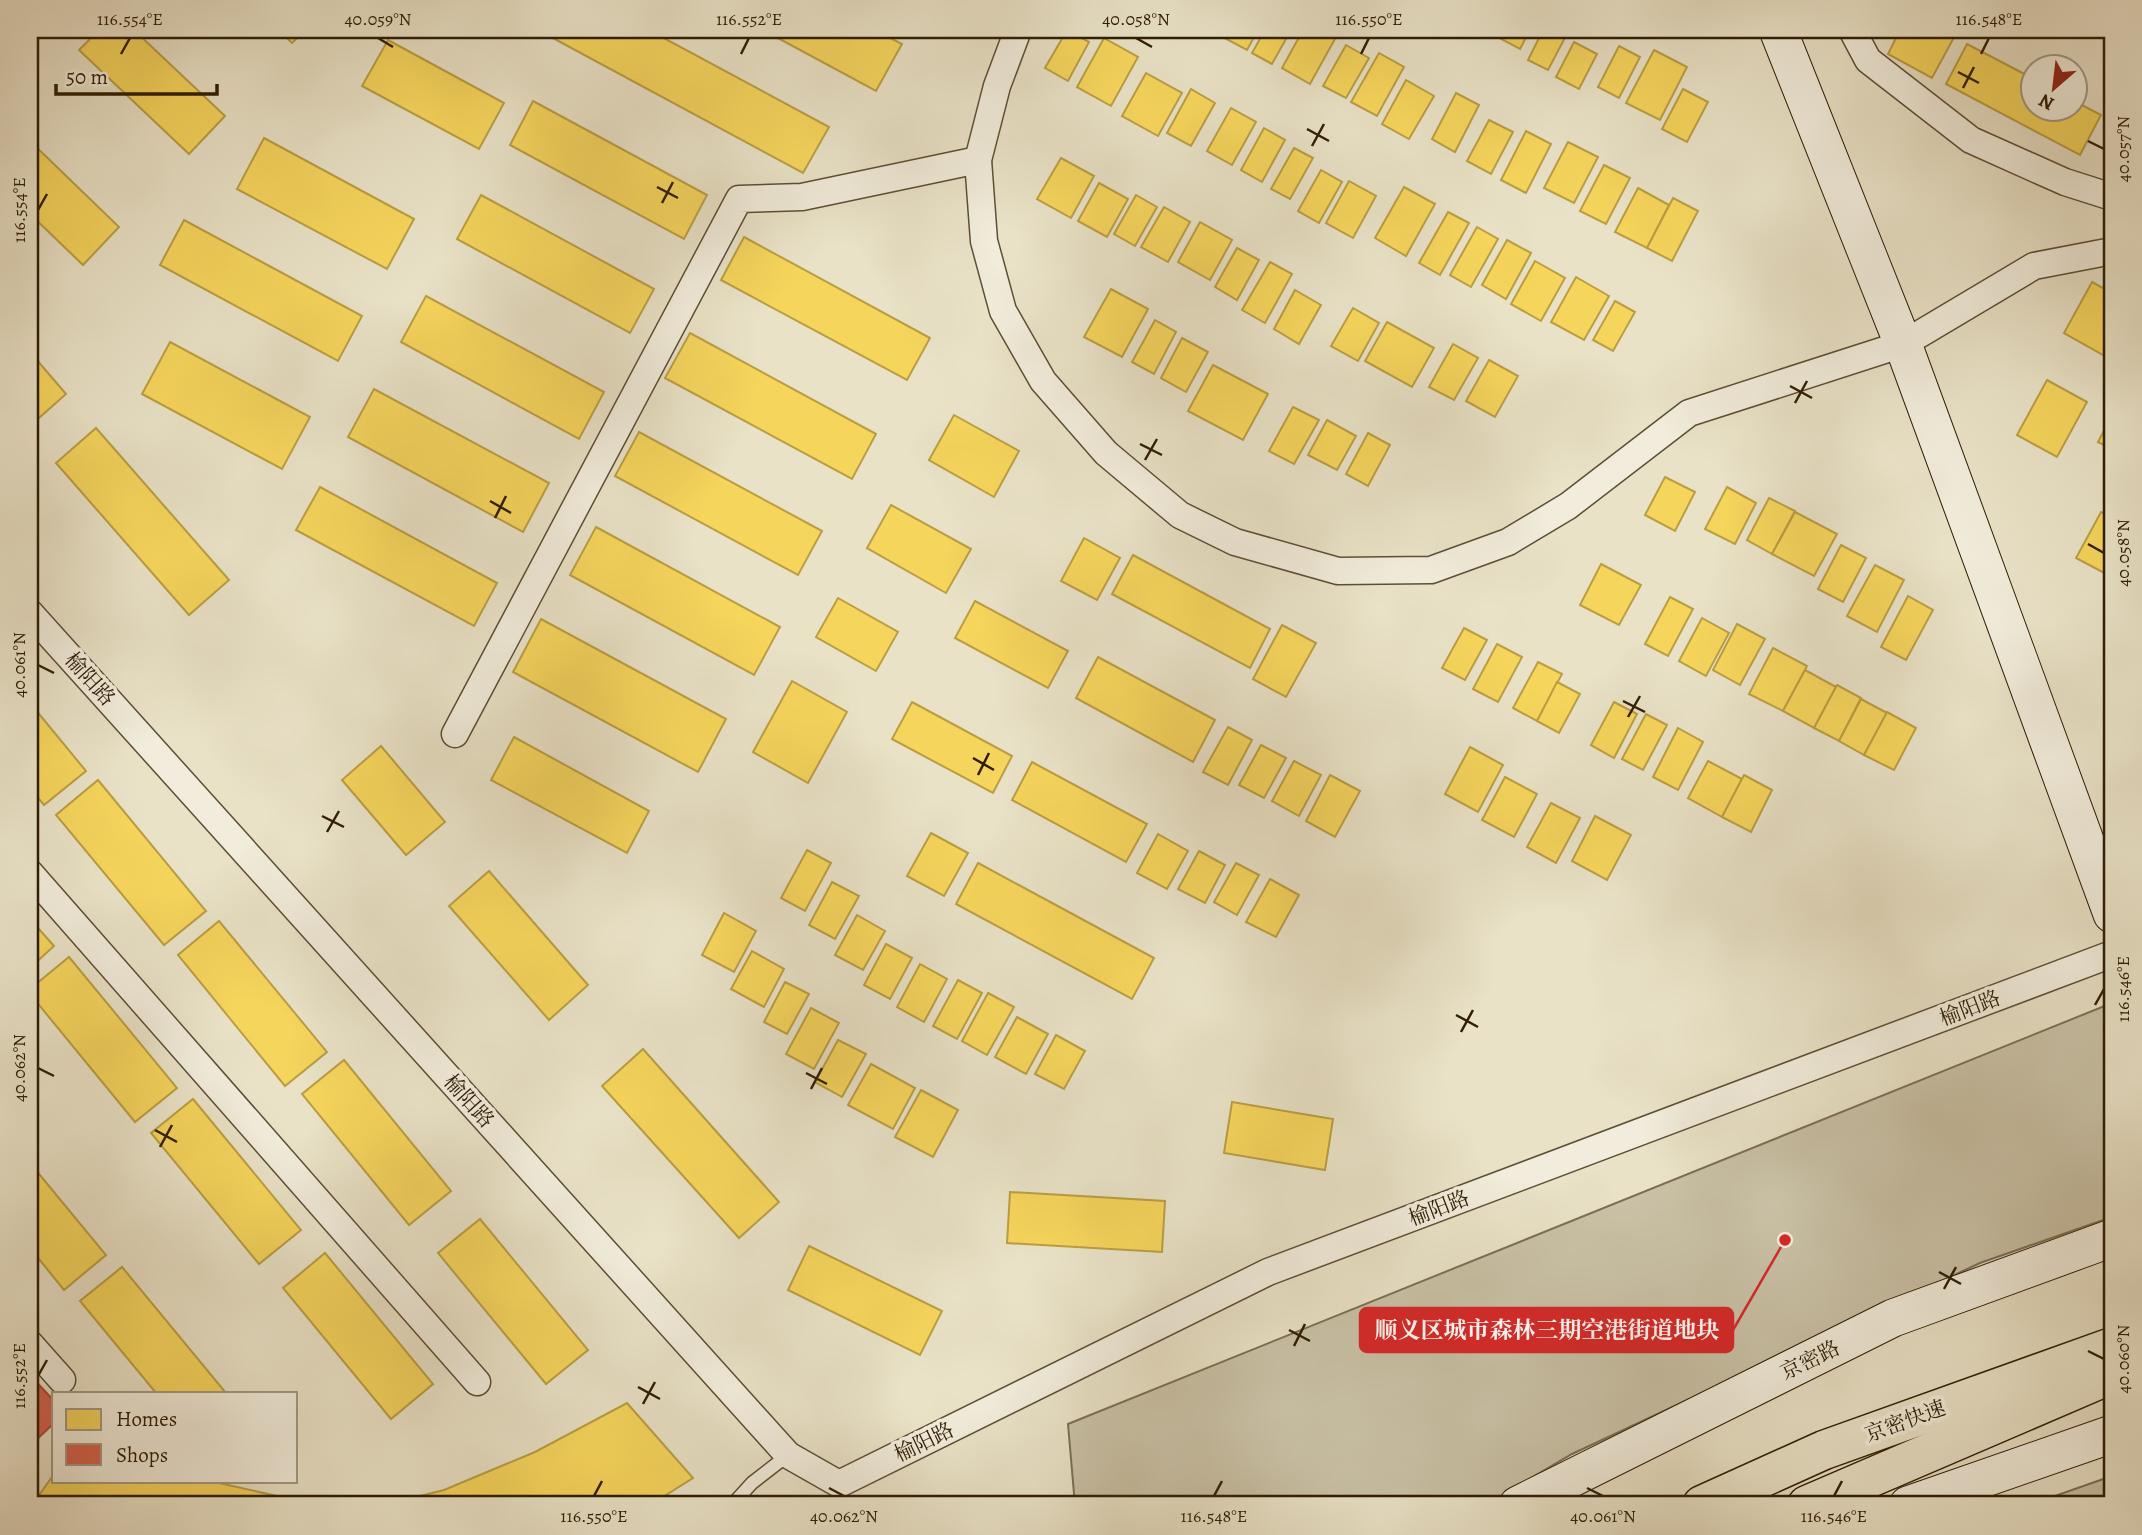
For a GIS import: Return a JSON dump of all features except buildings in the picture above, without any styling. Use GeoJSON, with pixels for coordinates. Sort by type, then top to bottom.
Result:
{"type":"FeatureCollection","features":[{"type":"Feature","properties":{"kind":"highway","name":"京密快速"},"geometry":{"type":"LineString","coordinates":[[1702,1505],[1824,1450],[2112,1347]]}},
{"type":"Feature","properties":{"kind":"highway","name":"京密快速"},"geometry":{"type":"LineString","coordinates":[[1807,1505],[2112,1374]]}},
{"type":"Feature","properties":{"kind":"street"},"geometry":{"type":"LineString","coordinates":[[1018,30],[997,86],[978,160],[984,241],[1003,311],[1043,381],[1106,453],[1180,516],[1235,542],[1338,571],[1431,570],[1508,542],[1568,506],[1689,413],[1903,344],[2034,266],[2112,251]]}},
{"type":"Feature","properties":{"kind":"street"},"geometry":{"type":"LineString","coordinates":[[1778,30],[1903,344],[2112,914]]}},
{"type":"Feature","properties":{"kind":"street"},"geometry":{"type":"LineString","coordinates":[[1852,30],[1868,60],[1971,140],[2064,182],[2112,197]]}},
{"type":"Feature","properties":{"kind":"street"},"geometry":{"type":"LineString","coordinates":[[455,734],[739,199],[802,197],[978,160]]}},
{"type":"Feature","properties":{"kind":"street","name":"榆阳路"},"geometry":{"type":"LineString","coordinates":[[30,613],[788,1455],[839,1484],[1268,1272],[2112,954]]}},
{"type":"Feature","properties":{"kind":"street"},"geometry":{"type":"LineString","coordinates":[[30,873],[478,1382]]}},
{"type":"Feature","properties":{"kind":"street","name":"京密路"},"geometry":{"type":"LineString","coordinates":[[1518,1505],[1893,1318],[2112,1238]]}},
{"type":"Feature","properties":{"kind":"street"},"geometry":{"type":"LineString","coordinates":[[30,1343],[61,1380]]}},
{"type":"Feature","properties":{"kind":"street"},"geometry":{"type":"LineString","coordinates":[[1908,1505],[2112,1434]]}},
{"type":"Feature","properties":{"kind":"lane"},"geometry":{"type":"LineString","coordinates":[[732,1505],[752,1483],[788,1455]]}},
{"type":"Feature","properties":{"kind":"shaded area"},"geometry":{"type":"Polygon","coordinates":[[[2112,1003],[2112,1217],[1980,1263],[1572,1454],[1485,1505],[1075,1505],[1068,1424],[2112,1003]]]}},
{"type":"Feature","properties":{"kind":"shaded area"},"geometry":{"type":"Polygon","coordinates":[[[2112,1476],[2112,1505],[2029,1505],[2112,1476]]]}},
{"type":"Feature","properties":{"kind":"place","name":"顺义区城市森林三期空港街道地块"},"geometry":{"type":"Point","coordinates":[1785,1240]}}]}
